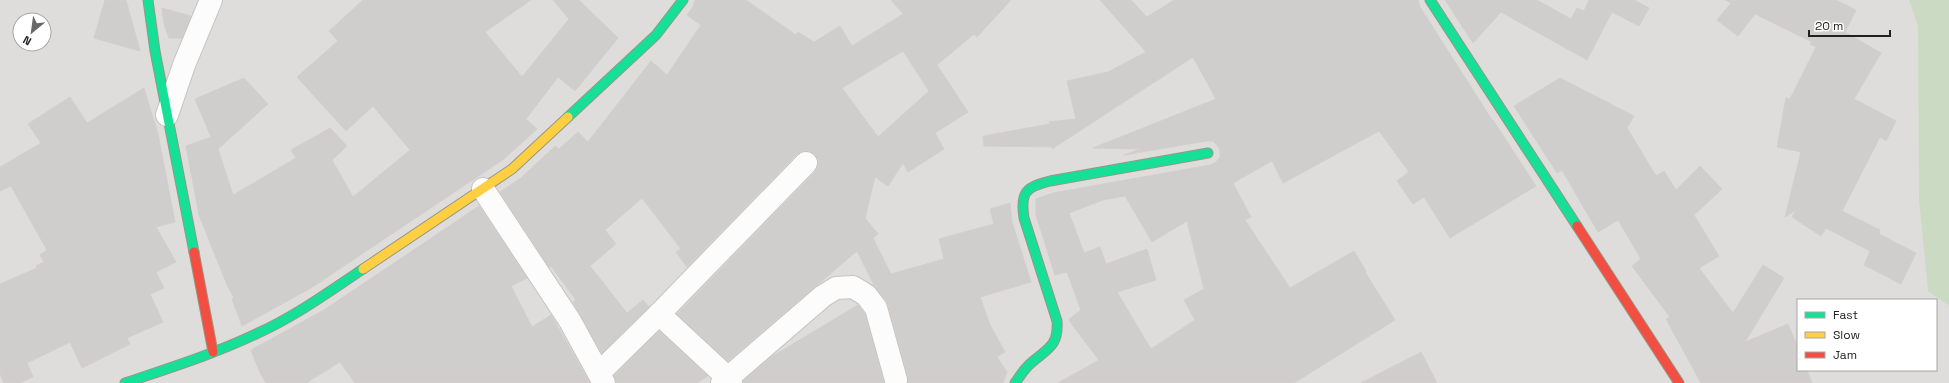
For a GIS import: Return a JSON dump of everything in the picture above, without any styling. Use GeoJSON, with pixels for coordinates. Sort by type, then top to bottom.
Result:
{"type":"FeatureCollection","features":[{"type":"Feature","properties":{"kind":"street"},"geometry":{"type":"LineString","coordinates":[[148,0],[155,51],[213,352]]}},
{"type":"Feature","properties":{"kind":"street"},"geometry":{"type":"LineString","coordinates":[[167,115],[184,65],[211,0]]}},
{"type":"Feature","properties":{"kind":"street"},"geometry":{"type":"LineString","coordinates":[[126,383],[213,352],[257,334],[318,299],[512,169],[656,35],[683,0]]}},
{"type":"Feature","properties":{"kind":"street"},"geometry":{"type":"LineString","coordinates":[[1430,0],[1679,383]]}},
{"type":"Feature","properties":{"kind":"street"},"geometry":{"type":"LineString","coordinates":[[1015,383],[1030,364],[1049,350],[1056,341],[1059,332],[1057,321],[1024,218],[1022,203],[1025,191],[1033,185],[1050,181],[1208,153]]}},
{"type":"Feature","properties":{"kind":"street"},"geometry":{"type":"LineString","coordinates":[[482,189],[570,321],[601,378],[659,314],[806,163]]}},
{"type":"Feature","properties":{"kind":"street"},"geometry":{"type":"LineString","coordinates":[[659,314],[727,381],[823,296],[836,288],[853,287],[866,295],[876,308],[896,380]]}},
{"type":"Feature","properties":{"kind":"shaded area"},"geometry":{"type":"Polygon","coordinates":[[[0,0],[1949,0],[1949,383],[0,383],[0,0]]]}},
{"type":"Feature","properties":{"kind":"green space"},"geometry":{"type":"Polygon","coordinates":[[[1909,0],[1949,0],[1949,306],[1928,291],[1919,199],[1918,26],[1909,0]]]}},
{"type":"Feature","properties":{"kind":"building"},"geometry":{"type":"Polygon","coordinates":[[[105,0],[126,0],[140,51],[94,38],[105,0]]]}},
{"type":"Feature","properties":{"kind":"building"},"geometry":{"type":"Polygon","coordinates":[[[363,0],[531,0],[485,32],[522,77],[569,19],[553,0],[579,0],[618,38],[575,91],[558,77],[526,119],[537,129],[504,159],[311,288],[242,326],[232,299],[234,298],[227,285],[199,215],[186,146],[211,137],[195,99],[244,78],[268,104],[218,149],[233,195],[296,158],[291,150],[330,128],[347,146],[332,160],[353,197],[410,150],[373,106],[346,131],[297,77],[338,41],[329,31],[363,0]]]}},
{"type":"Feature","properties":{"kind":"building"},"geometry":{"type":"Polygon","coordinates":[[[695,0],[746,0],[796,35],[798,32],[814,42],[840,26],[852,46],[903,14],[891,0],[1011,0],[977,37],[974,34],[937,65],[968,112],[935,133],[944,149],[908,172],[903,163],[888,186],[875,177],[865,218],[878,234],[873,238],[891,274],[944,259],[939,239],[994,224],[990,209],[1010,203],[1012,222],[1031,282],[980,297],[990,325],[1005,352],[997,357],[1007,372],[1003,383],[908,383],[908,377],[888,304],[874,285],[857,251],[728,361],[677,314],[815,172],[818,166],[818,159],[809,151],[802,151],[797,154],[687,267],[676,252],[681,249],[642,198],[605,230],[616,244],[590,266],[627,313],[643,300],[649,307],[602,353],[573,302],[576,300],[551,266],[549,267],[500,192],[521,178],[555,146],[559,149],[578,132],[588,142],[651,61],[667,75],[701,25],[687,15],[693,7],[695,0]],[[903,51],[842,88],[878,137],[929,91],[903,51]]]}},
{"type":"Feature","properties":{"kind":"building"},"geometry":{"type":"Polygon","coordinates":[[[1100,0],[1131,0],[1147,17],[1174,0],[1418,0],[1420,7],[1536,186],[1450,238],[1424,197],[1413,204],[1397,181],[1409,172],[1379,131],[1283,183],[1272,161],[1233,183],[1251,217],[1245,220],[1290,288],[1354,251],[1366,271],[1365,272],[1395,320],[1294,383],[1058,383],[1099,360],[1070,322],[1069,319],[1081,310],[1067,272],[1055,275],[1036,215],[1036,199],[1053,193],[1210,165],[1216,162],[1220,157],[1220,150],[1213,141],[1124,155],[1141,149],[1093,148],[1216,99],[1193,57],[1052,149],[1052,147],[984,146],[983,136],[1050,124],[1049,122],[1076,119],[1067,81],[1108,72],[1146,52],[1100,0]],[[1125,196],[1103,200],[1069,213],[1084,253],[1100,247],[1106,264],[1147,249],[1156,280],[1117,292],[1151,349],[1195,320],[1184,300],[1204,289],[1187,221],[1152,242],[1125,196]]]}},
{"type":"Feature","properties":{"kind":"building"},"geometry":{"type":"Polygon","coordinates":[[[1445,0],[1537,0],[1571,19],[1577,8],[1584,11],[1589,0],[1634,0],[1649,8],[1639,26],[1612,12],[1587,60],[1501,12],[1473,43],[1445,0]]]}},
{"type":"Feature","properties":{"kind":"building"},"geometry":{"type":"Polygon","coordinates":[[[1725,0],[1836,0],[1856,10],[1845,32],[1881,53],[1854,99],[1896,121],[1886,141],[1880,137],[1842,211],[1880,230],[1879,234],[1916,253],[1901,284],[1864,265],[1870,251],[1826,228],[1821,236],[1792,217],[1796,210],[1785,217],[1801,152],[1777,147],[1786,98],[1790,99],[1816,47],[1810,44],[1812,42],[1755,14],[1738,36],[1717,20],[1731,3],[1725,0]]]}},
{"type":"Feature","properties":{"kind":"building"},"geometry":{"type":"Polygon","coordinates":[[[162,8],[191,16],[182,38],[169,38],[164,24],[162,8]]]}},
{"type":"Feature","properties":{"kind":"building"},"geometry":{"type":"Polygon","coordinates":[[[1560,78],[1634,116],[1627,128],[1656,176],[1664,171],[1676,190],[1700,166],[1722,189],[1694,215],[1719,256],[1699,268],[1733,313],[1763,265],[1784,278],[1745,342],[1788,324],[1797,346],[1797,371],[1807,371],[1812,383],[1701,383],[1666,319],[1670,317],[1632,266],[1641,259],[1618,220],[1598,232],[1562,170],[1557,173],[1514,106],[1560,78]]]}},
{"type":"Feature","properties":{"kind":"building"},"geometry":{"type":"Polygon","coordinates":[[[144,88],[158,134],[175,222],[156,227],[176,262],[156,272],[164,288],[150,294],[163,322],[127,338],[130,344],[82,368],[70,342],[27,363],[33,377],[19,383],[4,383],[0,374],[0,284],[37,268],[36,266],[44,262],[40,255],[47,250],[11,186],[0,191],[0,167],[41,143],[28,124],[70,97],[87,123],[144,88]]]}},
{"type":"Feature","properties":{"kind":"building"},"geometry":{"type":"Polygon","coordinates":[[[479,206],[527,278],[511,286],[532,327],[551,315],[590,383],[355,383],[340,362],[306,383],[266,383],[260,373],[251,350],[324,310],[479,206]]]}},
{"type":"Feature","properties":{"kind":"building"},"geometry":{"type":"Polygon","coordinates":[[[858,305],[865,314],[884,383],[743,383],[743,381],[773,356],[858,305]]]}},
{"type":"Feature","properties":{"kind":"building"},"geometry":{"type":"Polygon","coordinates":[[[659,331],[708,376],[697,383],[616,383],[614,376],[659,331]]]}},
{"type":"Feature","properties":{"kind":"building"},"geometry":{"type":"Polygon","coordinates":[[[1421,352],[1437,383],[1361,383],[1421,352]]]}},
{"type":"Feature","properties":{"kind":"traffic: fast"},"geometry":{"type":"LineString","coordinates":[[148,0],[155,51],[194,252]]}},
{"type":"Feature","properties":{"kind":"traffic: fast"},"geometry":{"type":"LineString","coordinates":[[568,117],[656,35],[683,0]]}},
{"type":"Feature","properties":{"kind":"traffic: fast"},"geometry":{"type":"LineString","coordinates":[[1430,0],[1577,226]]}},
{"type":"Feature","properties":{"kind":"traffic: fast"},"geometry":{"type":"LineString","coordinates":[[1015,383],[1029,365],[1051,346],[1054,342],[1057,329],[1057,321],[1024,218],[1023,202],[1026,192],[1030,188],[1050,181],[1208,153]]}},
{"type":"Feature","properties":{"kind":"traffic: fast"},"geometry":{"type":"LineString","coordinates":[[125,383],[208,354],[270,327],[311,304],[363,269]]}},
{"type":"Feature","properties":{"kind":"traffic: slow"},"geometry":{"type":"LineString","coordinates":[[363,269],[512,169],[568,117]]}},
{"type":"Feature","properties":{"kind":"traffic: jam"},"geometry":{"type":"LineString","coordinates":[[1577,226],[1679,383]]}},
{"type":"Feature","properties":{"kind":"traffic: jam"},"geometry":{"type":"LineString","coordinates":[[194,252],[213,352]]}}]}
